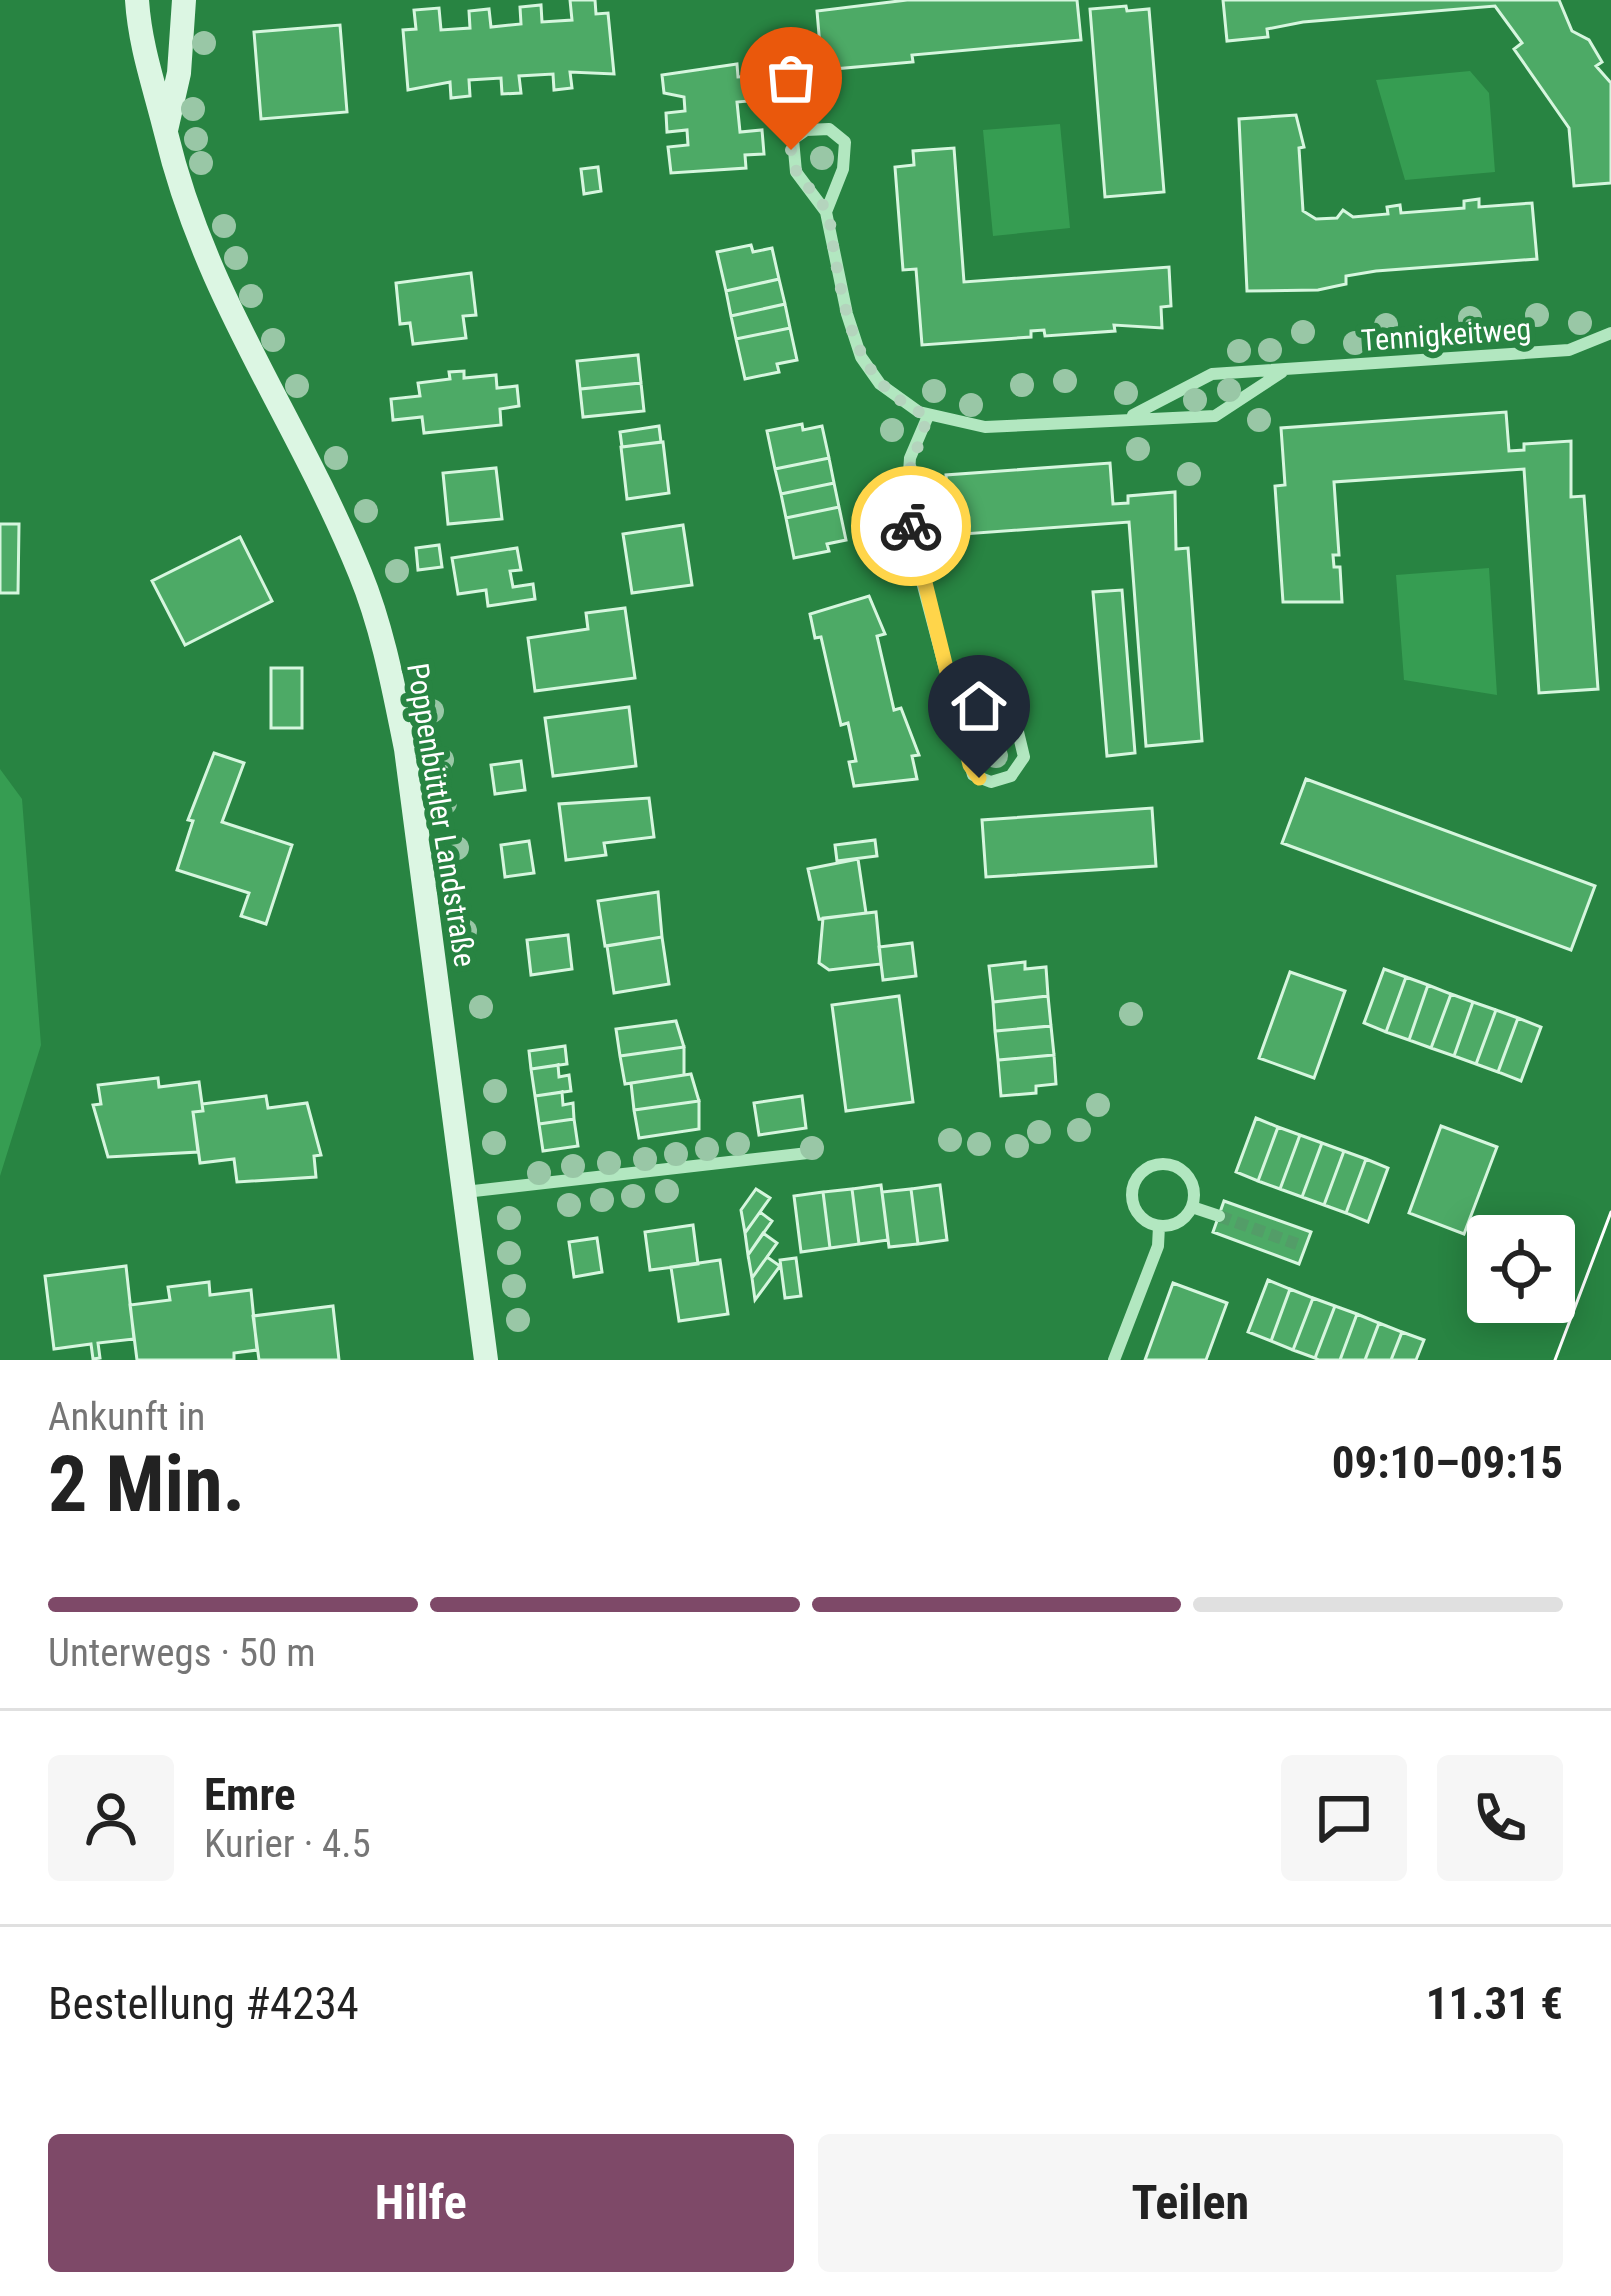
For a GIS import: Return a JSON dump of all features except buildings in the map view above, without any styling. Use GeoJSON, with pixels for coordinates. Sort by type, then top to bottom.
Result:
{"type":"FeatureCollection","features":[{"type":"Feature","properties":{"kind":"main road","name":"Poppenbüttler Landstraße"},"geometry":{"type":"LineString","coordinates":[[136,0],[146,73],[178,189],[209,269],[338,521],[377,625],[406,749],[486,1360]]}},
{"type":"Feature","properties":{"kind":"main road","name":"Poppenbüttler Landstraße"},"geometry":{"type":"LineString","coordinates":[[166,133],[179,73],[184,0]]}},
{"type":"Feature","properties":{"kind":"street","name":"Tennigkeitweg"},"geometry":{"type":"LineString","coordinates":[[826,212],[843,169],[845,142],[829,129],[806,130],[793,139],[792,164],[826,212],[861,357],[880,384],[928,416],[985,427],[1215,416],[1282,372]]}},
{"type":"Feature","properties":{"kind":"street","name":"Tennigkeitweg"},"geometry":{"type":"LineString","coordinates":[[1126,417],[1212,374],[1569,350],[1611,333]]}},
{"type":"Feature","properties":{"kind":"street"},"geometry":{"type":"LineString","coordinates":[[928,416],[910,458],[907,502],[916,559],[956,709],[974,775],[991,782],[1011,776],[1024,757],[1018,732],[956,709]]}},
{"type":"Feature","properties":{"kind":"street"},"geometry":{"type":"LineString","coordinates":[[465,1192],[808,1153]]}},
{"type":"Feature","properties":{"kind":"street"},"geometry":{"type":"LineString","coordinates":[[1163,1164],[1180,1169],[1193,1187],[1192,1207],[1179,1222],[1159,1226],[1141,1217],[1132,1198],[1144,1171],[1163,1164]]}},
{"type":"Feature","properties":{"kind":"street"},"geometry":{"type":"LineString","coordinates":[[1192,1207],[1219,1216]]}},
{"type":"Feature","properties":{"kind":"street"},"geometry":{"type":"LineString","coordinates":[[1114,1360],[1158,1246],[1159,1226]]}},
{"type":"Feature","properties":{"kind":"green space"},"geometry":{"type":"Polygon","coordinates":[[[1470,71],[1489,93],[1495,172],[1405,180],[1376,80],[1470,71]]]}},
{"type":"Feature","properties":{"kind":"green space"},"geometry":{"type":"Polygon","coordinates":[[[1060,124],[1070,228],[993,236],[983,130],[1060,124]]]}},
{"type":"Feature","properties":{"kind":"green space"},"geometry":{"type":"Polygon","coordinates":[[[1489,568],[1497,695],[1404,680],[1396,575],[1489,568]]]}},
{"type":"Feature","properties":{"kind":"green space"},"geometry":{"type":"Polygon","coordinates":[[[0,769],[22,799],[41,1045],[0,1176],[0,769]]]}},
{"type":"Feature","properties":{"kind":"tunnel"},"geometry":{"type":"LineString","coordinates":[[1219,1216],[1297,1244]]}},
{"type":"Feature","properties":{"kind":"tram line"},"geometry":{"type":"LineString","coordinates":[[1555,1360],[1611,1212]]}},
{"type":"Feature","properties":{"kind":"way so far"},"geometry":{"type":"LineString","coordinates":[[791,150],[801,181],[826,212],[861,357],[880,384],[928,416],[910,458],[907,502],[911,526]]}},
{"type":"Feature","properties":{"kind":"route"},"geometry":{"type":"LineString","coordinates":[[911,526],[970,765],[979,778]]}}]}
